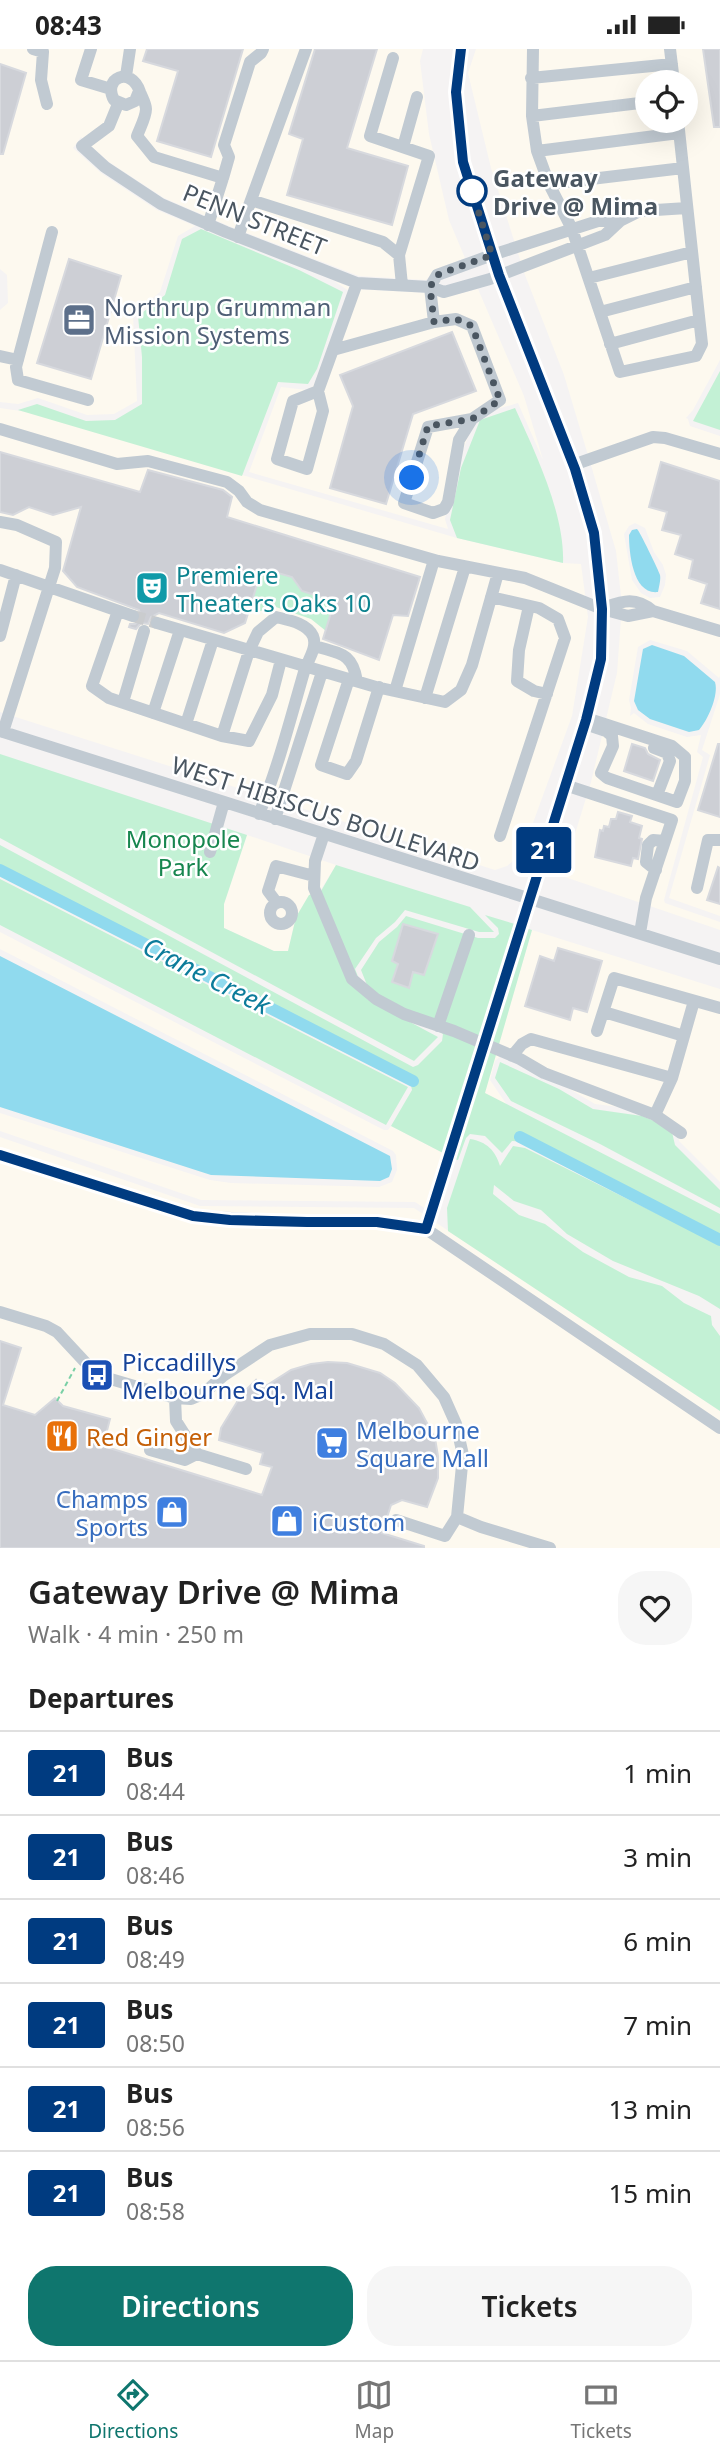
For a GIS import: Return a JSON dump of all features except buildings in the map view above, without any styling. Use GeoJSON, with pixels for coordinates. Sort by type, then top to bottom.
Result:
{"type":"FeatureCollection","features":[{"type":"Feature","properties":{"kind":"street"},"geometry":{"type":"LineString","coordinates":[[92,49],[81,80],[111,89]]}},
{"type":"Feature","properties":{"kind":"street"},"geometry":{"type":"LineString","coordinates":[[125,76],[130,49]]}},
{"type":"Feature","properties":{"kind":"street"},"geometry":{"type":"LineString","coordinates":[[208,225],[229,157],[224,145],[250,62],[261,54],[262,49]]}},
{"type":"Feature","properties":{"kind":"street"},"geometry":{"type":"LineString","coordinates":[[238,237],[306,49]]}},
{"type":"Feature","properties":{"kind":"street"},"geometry":{"type":"LineString","coordinates":[[426,1229],[586,721],[601,659],[602,609],[594,533],[573,465],[499,275],[463,162],[456,92],[461,49]]}},
{"type":"Feature","properties":{"kind":"street"},"geometry":{"type":"LineString","coordinates":[[533,49],[532,117],[537,151],[549,184],[572,229],[620,372],[696,356],[702,344],[679,133]]}},
{"type":"Feature","properties":{"kind":"street"},"geometry":{"type":"LineString","coordinates":[[670,49],[672,70]]}},
{"type":"Feature","properties":{"kind":"street"},"geometry":{"type":"LineString","coordinates":[[41,50],[41,80],[47,104]]}},
{"type":"Feature","properties":{"kind":"street"},"geometry":{"type":"LineString","coordinates":[[393,58],[370,136],[429,156],[399,254],[402,285]]}},
{"type":"Feature","properties":{"kind":"street"},"geometry":{"type":"LineString","coordinates":[[531,78],[671,64]]}},
{"type":"Feature","properties":{"kind":"street"},"geometry":{"type":"LineString","coordinates":[[139,91],[138,97],[131,104],[118,104],[111,96],[116,79],[125,76],[134,80],[139,91],[146,109],[137,136],[144,147],[154,157],[223,178]]}},
{"type":"Feature","properties":{"kind":"street"},"geometry":{"type":"LineString","coordinates":[[403,147],[417,97]]}},
{"type":"Feature","properties":{"kind":"street","name":"PENN STREET"},"geometry":{"type":"LineString","coordinates":[[118,104],[110,126],[82,146],[105,167],[161,204],[357,283],[430,287],[444,292],[499,275],[605,235],[620,221]]}},
{"type":"Feature","properties":{"kind":"street"},"geometry":{"type":"LineString","coordinates":[[532,117],[635,105]]}},
{"type":"Feature","properties":{"kind":"street"},"geometry":{"type":"LineString","coordinates":[[537,151],[643,133]]}},
{"type":"Feature","properties":{"kind":"street"},"geometry":{"type":"LineString","coordinates":[[549,184],[683,168]]}},
{"type":"Feature","properties":{"kind":"street"},"geometry":{"type":"LineString","coordinates":[[251,200],[383,241],[399,254]]}},
{"type":"Feature","properties":{"kind":"street"},"geometry":{"type":"LineString","coordinates":[[434,322],[430,287],[437,275],[598,221],[620,221],[640,211],[687,208]]}},
{"type":"Feature","properties":{"kind":"street"},"geometry":{"type":"LineString","coordinates":[[52,232],[16,367],[18,380],[88,400]]}},
{"type":"Feature","properties":{"kind":"street"},"geometry":{"type":"LineString","coordinates":[[589,278],[692,252]]}},
{"type":"Feature","properties":{"kind":"street"},"geometry":{"type":"LineString","coordinates":[[318,391],[293,401],[276,459],[307,469],[323,411],[318,391],[357,283]]}},
{"type":"Feature","properties":{"kind":"street"},"geometry":{"type":"LineString","coordinates":[[600,312],[696,287]]}},
{"type":"Feature","properties":{"kind":"street"},"geometry":{"type":"LineString","coordinates":[[333,350],[434,322],[456,319],[472,326],[500,400],[472,419],[458,440],[444,509],[433,513],[404,503],[428,426],[472,419]]}},
{"type":"Feature","properties":{"kind":"street"},"geometry":{"type":"LineString","coordinates":[[610,344],[699,320]]}},
{"type":"Feature","properties":{"kind":"street"},"geometry":{"type":"LineString","coordinates":[[0,356],[18,360]]}},
{"type":"Feature","properties":{"kind":"street"},"geometry":{"type":"LineString","coordinates":[[0,429],[117,464],[148,461],[227,482],[239,491],[247,502],[260,510],[434,560],[525,578],[602,609],[628,616],[653,611],[720,631]]}},
{"type":"Feature","properties":{"kind":"street"},"geometry":{"type":"LineString","coordinates":[[573,465],[653,437],[720,454]]}},
{"type":"Feature","properties":{"kind":"street"},"geometry":{"type":"LineString","coordinates":[[0,522],[17,525],[56,542],[55,568],[1,732]]}},
{"type":"Feature","properties":{"kind":"street"},"geometry":{"type":"LineString","coordinates":[[395,691],[434,560]]}},
{"type":"Feature","properties":{"kind":"street"},"geometry":{"type":"LineString","coordinates":[[425,698],[465,566]]}},
{"type":"Feature","properties":{"kind":"street"},"geometry":{"type":"LineString","coordinates":[[0,570],[132,616]]}},
{"type":"Feature","properties":{"kind":"street"},"geometry":{"type":"LineString","coordinates":[[157,623],[322,672],[444,702],[461,690],[472,665],[498,573]]}},
{"type":"Feature","properties":{"kind":"street"},"geometry":{"type":"LineString","coordinates":[[0,636],[16,575]]}},
{"type":"Feature","properties":{"kind":"street"},"geometry":{"type":"LineString","coordinates":[[491,597],[539,608],[558,619],[565,638],[500,836]]}},
{"type":"Feature","properties":{"kind":"street"},"geometry":{"type":"LineString","coordinates":[[529,606],[519,650],[517,681],[534,691],[547,694]]}},
{"type":"Feature","properties":{"kind":"street"},"geometry":{"type":"LineString","coordinates":[[118,611],[92,685],[109,698],[222,736],[249,741],[272,695],[281,660]]}},
{"type":"Feature","properties":{"kind":"street"},"geometry":{"type":"LineString","coordinates":[[222,736],[249,651],[258,632],[276,617],[299,623],[313,635],[315,646],[259,814]]}},
{"type":"Feature","properties":{"kind":"street"},"geometry":{"type":"LineString","coordinates":[[153,713],[180,630]]}},
{"type":"Feature","properties":{"kind":"street"},"geometry":{"type":"LineString","coordinates":[[123,702],[144,631]]}},
{"type":"Feature","properties":{"kind":"street"},"geometry":{"type":"LineString","coordinates":[[186,724],[213,640]]}},
{"type":"Feature","properties":{"kind":"street"},"geometry":{"type":"LineString","coordinates":[[315,646],[347,656],[355,667],[353,680],[321,765],[347,774],[356,761],[379,687]]}},
{"type":"Feature","properties":{"kind":"street"},"geometry":{"type":"LineString","coordinates":[[275,819],[322,672]]}},
{"type":"Feature","properties":{"kind":"street"},"geometry":{"type":"LineString","coordinates":[[586,721],[672,746],[685,757],[685,781],[677,802],[607,779],[601,773],[612,745],[612,736],[586,721]]}},
{"type":"Feature","properties":{"kind":"street"},"geometry":{"type":"LineString","coordinates":[[622,731],[633,741],[667,753],[670,761],[657,795]]}},
{"type":"Feature","properties":{"kind":"street","name":"WEST HIBISCUS BOULEVARD"},"geometry":{"type":"LineString","coordinates":[[1,732],[720,959]]}},
{"type":"Feature","properties":{"kind":"street"},"geometry":{"type":"LineString","coordinates":[[565,785],[672,820],[646,898],[640,933]]}},
{"type":"Feature","properties":{"kind":"street"},"geometry":{"type":"LineString","coordinates":[[210,852],[224,802]]}},
{"type":"Feature","properties":{"kind":"street"},"geometry":{"type":"LineString","coordinates":[[324,834],[315,861],[314,888],[352,979],[376,999],[404,1014],[484,1044],[544,1073],[655,1115],[681,1133]]}},
{"type":"Feature","properties":{"kind":"street"},"geometry":{"type":"LineString","coordinates":[[697,888],[705,864],[708,840],[720,839]]}},
{"type":"Feature","properties":{"kind":"street"},"geometry":{"type":"LineString","coordinates":[[277,903],[268,891],[276,866],[314,876]]}},
{"type":"Feature","properties":{"kind":"street"},"geometry":{"type":"LineString","coordinates":[[438,1026],[469,935]]}},
{"type":"Feature","properties":{"kind":"street"},"geometry":{"type":"LineString","coordinates":[[597,1031],[614,978],[720,1008]]}},
{"type":"Feature","properties":{"kind":"street"},"geometry":{"type":"LineString","coordinates":[[655,1115],[672,1078],[694,1001]]}},
{"type":"Feature","properties":{"kind":"street"},"geometry":{"type":"LineString","coordinates":[[604,1012],[684,1036]]}},
{"type":"Feature","properties":{"kind":"street"},"geometry":{"type":"LineString","coordinates":[[512,1056],[531,1038],[672,1078]]}},
{"type":"Feature","properties":{"kind":"street"},"geometry":{"type":"LineString","coordinates":[[0,1155],[193,1216],[314,1223],[377,1222],[426,1229],[720,1428]]}},
{"type":"Feature","properties":{"kind":"street"},"geometry":{"type":"LineString","coordinates":[[0,1312],[57,1332],[97,1375],[175,1398],[191,1399],[203,1394],[223,1375],[270,1345],[310,1334],[352,1333],[384,1344],[417,1365],[443,1397],[456,1425],[463,1455],[457,1517],[445,1536],[396,1520]]}},
{"type":"Feature","properties":{"kind":"street"},"geometry":{"type":"LineString","coordinates":[[175,1398],[176,1421],[197,1454],[246,1469]]}},
{"type":"Feature","properties":{"kind":"street"},"geometry":{"type":"LineString","coordinates":[[150,1450],[185,1460],[197,1454]]}},
{"type":"Feature","properties":{"kind":"street"},"geometry":{"type":"LineString","coordinates":[[457,1517],[550,1548]]}},
{"type":"Feature","properties":{"kind":"path"},"geometry":{"type":"LineString","coordinates":[[57,1401],[80,1357]]}},
{"type":"Feature","properties":{"kind":"shaded area"},"geometry":{"type":"Polygon","coordinates":[[[0,49],[423,49],[420,61],[429,134],[449,220],[465,258],[436,269],[426,280],[359,276],[164,198],[109,162],[81,137],[73,148],[101,173],[157,210],[195,226],[178,236],[160,292],[133,314],[137,401],[114,414],[87,415],[38,398],[18,404],[0,402],[0,310],[8,303],[7,275],[0,269],[0,49]]]}},
{"type":"Feature","properties":{"kind":"shaded area"},"geometry":{"type":"Polygon","coordinates":[[[476,49],[720,49],[720,360],[686,418],[690,426],[720,436],[720,676],[719,678],[687,651],[650,640],[638,647],[629,700],[630,716],[634,713],[648,724],[687,737],[701,735],[697,752],[703,757],[664,900],[665,903],[720,922],[720,930],[562,876],[591,782],[617,673],[622,605],[616,551],[564,375],[525,275],[491,168],[468,73],[476,49]],[[635,523],[629,526],[624,534],[632,580],[641,593],[650,598],[660,597],[666,575],[645,528],[635,523]]]}},
{"type":"Feature","properties":{"kind":"shaded area"},"geometry":{"type":"Polygon","coordinates":[[[334,281],[355,289],[428,293],[442,298],[478,289],[524,396],[543,460],[518,403],[477,415],[456,467],[445,519],[448,529],[249,472],[281,387],[307,390],[322,371],[349,291],[334,281]]]}},
{"type":"Feature","properties":{"kind":"shaded area"},"geometry":{"type":"Polygon","coordinates":[[[0,408],[27,412],[457,538],[563,563],[581,564],[588,617],[572,716],[522,853],[507,866],[495,870],[0,712],[0,408]]]}},
{"type":"Feature","properties":{"kind":"shaded area"},"geometry":{"type":"Polygon","coordinates":[[[720,694],[720,916],[669,898],[710,755],[702,750],[720,694]]]}},
{"type":"Feature","properties":{"kind":"shaded area"},"geometry":{"type":"Polygon","coordinates":[[[247,835],[336,865],[320,891],[296,917],[288,951],[274,951],[224,928],[224,904],[247,835]]]}},
{"type":"Feature","properties":{"kind":"shaded area"},"geometry":{"type":"Polygon","coordinates":[[[532,930],[720,989],[720,1182],[679,1141],[677,1127],[643,1110],[595,1104],[561,1084],[501,1056],[495,1061],[490,1080],[507,1105],[484,1093],[532,930]]]}},
{"type":"Feature","properties":{"kind":"shaded area"},"geometry":{"type":"Polygon","coordinates":[[[0,932],[384,1130],[391,1126],[443,1153],[426,1209],[415,1202],[201,1200],[0,1131],[0,1113],[210,1180],[231,1183],[379,1187],[392,1182],[397,1170],[396,1155],[393,1151],[0,949],[0,932]]]}},
{"type":"Feature","properties":{"kind":"shaded area"},"geometry":{"type":"Polygon","coordinates":[[[0,1137],[200,1206],[414,1208],[720,1411],[720,1548],[0,1548],[0,1137]]]}},
{"type":"Feature","properties":{"kind":"green space"},"geometry":{"type":"Polygon","coordinates":[[[201,229],[299,270],[343,292],[317,369],[308,384],[278,382],[242,476],[18,410],[37,404],[86,421],[115,420],[142,404],[142,357],[138,316],[165,295],[182,239],[201,229]]]}},
{"type":"Feature","properties":{"kind":"green space"},"geometry":{"type":"Polygon","coordinates":[[[720,371],[720,430],[693,421],[720,371]]]}},
{"type":"Feature","properties":{"kind":"green space"},"geometry":{"type":"Polygon","coordinates":[[[515,408],[540,463],[554,504],[563,563],[457,538],[450,520],[461,468],[480,420],[515,408]]]}},
{"type":"Feature","properties":{"kind":"green space"},"geometry":{"type":"Polygon","coordinates":[[[268,570],[292,577],[302,591],[328,599],[333,606],[326,631],[311,619],[273,606],[258,612],[249,609],[260,575],[268,570]]]}},
{"type":"Feature","properties":{"kind":"green space","name":"Monopole Park"},"geometry":{"type":"Polygon","coordinates":[[[0,754],[247,835],[224,904],[224,928],[274,951],[288,951],[296,917],[309,895],[321,891],[336,865],[470,907],[494,932],[479,932],[405,910],[376,938],[355,969],[367,999],[438,1037],[414,1061],[0,838],[0,754]]]}},
{"type":"Feature","properties":{"kind":"green space"},"geometry":{"type":"Polygon","coordinates":[[[0,845],[413,1067],[442,1041],[443,1034],[371,995],[361,970],[379,942],[406,916],[478,938],[495,938],[499,934],[498,928],[485,915],[515,924],[443,1153],[391,1126],[412,1090],[410,1081],[0,873],[0,845]]]}},
{"type":"Feature","properties":{"kind":"green space"},"geometry":{"type":"Polygon","coordinates":[[[0,879],[408,1087],[386,1125],[0,925],[0,879]]]}},
{"type":"Feature","properties":{"kind":"green space"},"geometry":{"type":"Polygon","coordinates":[[[526,928],[532,930],[485,1093],[720,1214],[720,1239],[528,1142],[512,1141],[502,1153],[485,1136],[470,1134],[458,1160],[454,1159],[526,928]]]}},
{"type":"Feature","properties":{"kind":"green space"},"geometry":{"type":"Polygon","coordinates":[[[500,1062],[559,1089],[593,1109],[642,1116],[671,1128],[675,1145],[720,1190],[720,1208],[600,1144],[511,1101],[495,1078],[500,1062]]]}},
{"type":"Feature","properties":{"kind":"green space"},"geometry":{"type":"Polygon","coordinates":[[[470,1139],[490,1148],[500,1166],[513,1146],[525,1148],[720,1245],[720,1309],[699,1296],[613,1261],[567,1234],[541,1210],[514,1201],[494,1185],[493,1194],[519,1215],[545,1224],[583,1252],[629,1277],[662,1286],[684,1303],[711,1316],[712,1325],[720,1336],[720,1411],[448,1231],[447,1208],[470,1139]]]}},
{"type":"Feature","properties":{"kind":"water"},"geometry":{"type":"Polygon","coordinates":[[[637,529],[660,575],[658,592],[643,587],[634,571],[629,535],[632,530],[637,529]]]}},
{"type":"Feature","properties":{"kind":"water"},"geometry":{"type":"Polygon","coordinates":[[[652,645],[684,656],[715,682],[712,707],[699,730],[689,732],[650,719],[638,710],[634,701],[643,649],[652,645]]]}},
{"type":"Feature","properties":{"kind":"water"},"geometry":{"type":"Polygon","coordinates":[[[0,956],[390,1156],[392,1169],[389,1177],[380,1181],[211,1175],[0,1107],[0,956]]]}},
{"type":"Feature","properties":{"kind":"waterway","name":"Crane Creek"},"geometry":{"type":"LineString","coordinates":[[0,870],[413,1081]]}},
{"type":"Feature","properties":{"kind":"waterway","name":"Crane Creek"},"geometry":{"type":"LineString","coordinates":[[520,1137],[720,1240]]}},
{"type":"Feature","properties":{"kind":"tunnel"},"geometry":{"type":"LineString","coordinates":[[133,616],[157,623]]}},
{"type":"Feature","properties":{"kind":"bus line","name":"21"},"geometry":{"type":"LineString","coordinates":[[0,1155],[193,1216],[230,1220],[377,1222],[426,1229],[586,720],[601,659],[602,609],[594,533],[575,469],[499,275],[463,162],[456,92],[461,49]]}},
{"type":"Feature","properties":{"kind":"place","name":"Gateway Drive @ Mima"},"geometry":{"type":"Point","coordinates":[472,191]}},
{"type":"Feature","properties":{"kind":"place","name":"Northrup Grumman Mission Systems"},"geometry":{"type":"Point","coordinates":[79,320]}},
{"type":"Feature","properties":{"kind":"place","name":"Premiere Theaters Oaks 10"},"geometry":{"type":"Point","coordinates":[152,588]}},
{"type":"Feature","properties":{"kind":"place","name":"Piccadillys Melbourne Sq. Mal"},"geometry":{"type":"Point","coordinates":[97,1375]}},
{"type":"Feature","properties":{"kind":"place","name":"Red Ginger"},"geometry":{"type":"Point","coordinates":[62,1436]}},
{"type":"Feature","properties":{"kind":"place","name":"Melbourne Square Mall"},"geometry":{"type":"Point","coordinates":[332,1443]}},
{"type":"Feature","properties":{"kind":"place","name":"Champs Sports"},"geometry":{"type":"Point","coordinates":[172,1512]}},
{"type":"Feature","properties":{"kind":"place","name":"iCustom"},"geometry":{"type":"Point","coordinates":[287,1521]}},
{"type":"Feature","properties":{"kind":"route"},"geometry":{"type":"LineString","coordinates":[[412,478],[428,426],[472,419],[500,400],[472,326],[456,319],[434,322],[430,287],[437,275],[492,255],[470,185],[472,191]]}}]}
